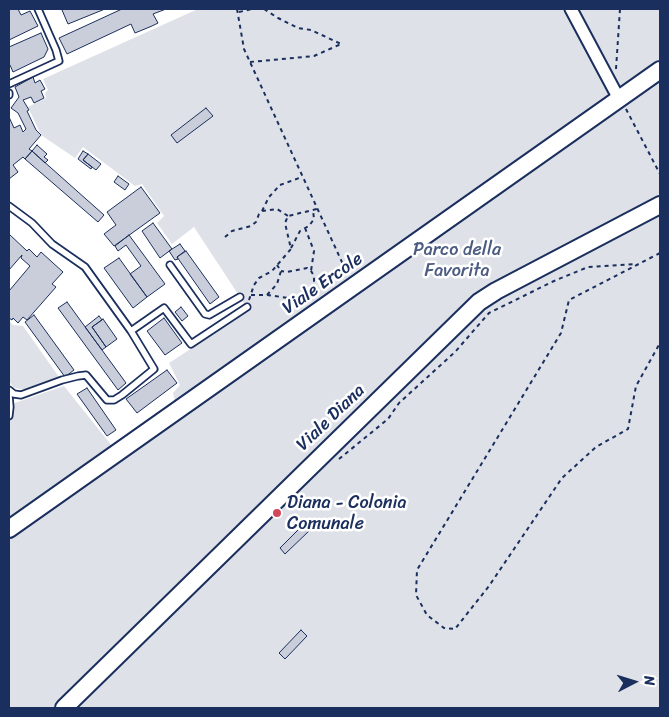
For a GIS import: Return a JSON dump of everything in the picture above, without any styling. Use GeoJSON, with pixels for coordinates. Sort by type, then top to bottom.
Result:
{"type":"FeatureCollection","features":[{"type":"Feature","properties":{"kind":"street"},"geometry":{"type":"LineString","coordinates":[[572,9],[617,94]]}},
{"type":"Feature","properties":{"kind":"street","name":"Viale Ercole"},"geometry":{"type":"LineString","coordinates":[[9,529],[353,287],[617,94],[660,70]]}},
{"type":"Feature","properties":{"kind":"street","name":"Viale Diana"},"geometry":{"type":"LineString","coordinates":[[64,708],[479,302],[496,291],[660,204]]}},
{"type":"Feature","properties":{"kind":"lane"},"geometry":{"type":"LineString","coordinates":[[9,84],[59,61],[38,9]]}},
{"type":"Feature","properties":{"kind":"lane"},"geometry":{"type":"LineString","coordinates":[[9,206],[32,223],[52,244],[85,268],[131,331],[154,370],[122,396],[114,400],[107,400],[86,375],[62,380],[22,395],[14,394],[9,390]]}},
{"type":"Feature","properties":{"kind":"lane"},"geometry":{"type":"LineString","coordinates":[[170,265],[205,314],[209,315],[240,298]]}},
{"type":"Feature","properties":{"kind":"lane"},"geometry":{"type":"LineString","coordinates":[[131,331],[164,308],[191,344],[246,306]]}},
{"type":"Feature","properties":{"kind":"lane"},"geometry":{"type":"LineString","coordinates":[[9,396],[9,416]]}},
{"type":"Feature","properties":{"kind":"path"},"geometry":{"type":"LineString","coordinates":[[237,9],[244,49],[353,287]]}},
{"type":"Feature","properties":{"kind":"path"},"geometry":{"type":"LineString","coordinates":[[239,12],[252,9]]}},
{"type":"Feature","properties":{"kind":"path"},"geometry":{"type":"LineString","coordinates":[[250,62],[314,56],[341,44],[311,30],[298,28],[264,9]]}},
{"type":"Feature","properties":{"kind":"path"},"geometry":{"type":"LineString","coordinates":[[620,9],[617,94],[660,174]]}},
{"type":"Feature","properties":{"kind":"path"},"geometry":{"type":"LineString","coordinates":[[225,237],[232,231],[251,226],[256,222],[269,197],[280,185],[302,177]]}},
{"type":"Feature","properties":{"kind":"path"},"geometry":{"type":"LineString","coordinates":[[262,211],[277,209],[288,216],[317,209]]}},
{"type":"Feature","properties":{"kind":"path"},"geometry":{"type":"LineString","coordinates":[[246,306],[254,285],[259,278],[272,271],[291,249],[300,231],[306,228],[314,219],[313,210]]}},
{"type":"Feature","properties":{"kind":"path"},"geometry":{"type":"LineString","coordinates":[[288,216],[285,223],[291,249]]}},
{"type":"Feature","properties":{"kind":"path"},"geometry":{"type":"LineString","coordinates":[[250,295],[289,298],[312,291],[314,286],[312,271],[314,251],[306,228]]}},
{"type":"Feature","properties":{"kind":"path"},"geometry":{"type":"LineString","coordinates":[[660,253],[569,300],[561,333],[416,570],[416,596],[427,615],[444,628],[455,630],[489,586],[562,478],[596,447],[628,429],[636,386],[660,343]]}},
{"type":"Feature","properties":{"kind":"path"},"geometry":{"type":"LineString","coordinates":[[335,462],[388,419],[399,402],[455,352],[489,313],[554,281],[588,267],[639,264]]}},
{"type":"Feature","properties":{"kind":"path"},"geometry":{"type":"LineString","coordinates":[[277,265],[281,271],[287,272],[307,268],[312,271]]}},
{"type":"Feature","properties":{"kind":"path"},"geometry":{"type":"LineString","coordinates":[[267,295],[277,284],[281,271]]}},
{"type":"Feature","properties":{"kind":"green space","name":"Parco della Favorita"},"geometry":{"type":"Polygon","coordinates":[[[198,9],[660,9],[660,708],[9,708],[9,405],[64,386],[112,446],[175,402],[173,393],[180,385],[169,363],[249,311],[194,227],[172,244],[157,223],[164,216],[142,184],[135,186],[83,147],[75,158],[41,135],[28,107],[46,98],[45,93],[48,90],[43,79],[198,9]]]}},
{"type":"Feature","properties":{"kind":"green space"},"geometry":{"type":"Polygon","coordinates":[[[9,321],[13,325],[23,326],[59,377],[26,389],[13,387],[9,381],[9,321]]]}},
{"type":"Feature","properties":{"kind":"building"},"geometry":{"type":"Polygon","coordinates":[[[9,9],[18,9],[21,15],[30,11],[38,26],[9,40],[9,9]]]}},
{"type":"Feature","properties":{"kind":"building"},"geometry":{"type":"Polygon","coordinates":[[[105,9],[68,24],[62,10],[105,9]]]}},
{"type":"Feature","properties":{"kind":"building"},"geometry":{"type":"Polygon","coordinates":[[[122,9],[166,9],[153,14],[158,23],[152,26],[135,33],[131,24],[67,54],[59,38],[122,9]]]}},
{"type":"Feature","properties":{"kind":"building"},"geometry":{"type":"Polygon","coordinates":[[[41,33],[48,49],[44,57],[13,72],[9,66],[9,47],[41,33]]]}},
{"type":"Feature","properties":{"kind":"building"},"geometry":{"type":"Polygon","coordinates":[[[33,77],[35,83],[40,80],[45,89],[41,91],[44,98],[34,103],[31,97],[23,100],[29,110],[27,111],[36,130],[41,135],[29,149],[32,151],[25,159],[23,157],[13,165],[18,172],[9,179],[9,117],[14,128],[20,125],[23,132],[26,129],[18,113],[11,108],[19,97],[15,87],[33,77]]]}},
{"type":"Feature","properties":{"kind":"building"},"geometry":{"type":"Polygon","coordinates":[[[206,108],[213,116],[177,143],[171,135],[206,108]]]}},
{"type":"Feature","properties":{"kind":"building"},"geometry":{"type":"Polygon","coordinates":[[[37,145],[47,154],[44,157],[48,160],[45,163],[32,151],[37,145]]]}},
{"type":"Feature","properties":{"kind":"building"},"geometry":{"type":"Polygon","coordinates":[[[32,151],[104,215],[98,222],[25,159],[32,151]]]}},
{"type":"Feature","properties":{"kind":"building"},"geometry":{"type":"Polygon","coordinates":[[[83,151],[88,154],[83,160],[92,167],[91,169],[78,159],[83,151]]]}},
{"type":"Feature","properties":{"kind":"building"},"geometry":{"type":"Polygon","coordinates":[[[88,154],[101,164],[96,170],[83,160],[88,154]]]}},
{"type":"Feature","properties":{"kind":"building"},"geometry":{"type":"Polygon","coordinates":[[[118,176],[129,184],[125,190],[114,182],[118,176]]]}},
{"type":"Feature","properties":{"kind":"building"},"geometry":{"type":"Polygon","coordinates":[[[141,187],[160,213],[114,246],[104,234],[116,225],[107,212],[141,187]]]}},
{"type":"Feature","properties":{"kind":"building"},"geometry":{"type":"Polygon","coordinates":[[[153,223],[172,249],[160,258],[142,231],[153,223]]]}},
{"type":"Feature","properties":{"kind":"building"},"geometry":{"type":"Polygon","coordinates":[[[9,234],[27,251],[29,249],[37,257],[41,252],[63,272],[52,284],[56,287],[27,320],[23,317],[18,323],[13,318],[12,320],[9,318],[9,291],[30,266],[21,258],[22,255],[9,270],[9,234]]]}},
{"type":"Feature","properties":{"kind":"building"},"geometry":{"type":"Polygon","coordinates":[[[129,235],[165,284],[147,297],[130,274],[141,266],[126,245],[118,251],[115,246],[129,235]]]}},
{"type":"Feature","properties":{"kind":"building"},"geometry":{"type":"Polygon","coordinates":[[[180,244],[185,251],[175,260],[169,251],[180,244]]]}},
{"type":"Feature","properties":{"kind":"building"},"geometry":{"type":"Polygon","coordinates":[[[186,251],[219,297],[210,304],[177,257],[186,251]]]}},
{"type":"Feature","properties":{"kind":"building"},"geometry":{"type":"Polygon","coordinates":[[[119,258],[147,297],[133,308],[104,268],[119,258]]]}},
{"type":"Feature","properties":{"kind":"building"},"geometry":{"type":"Polygon","coordinates":[[[67,302],[126,383],[118,390],[58,308],[67,302]]]}},
{"type":"Feature","properties":{"kind":"building"},"geometry":{"type":"Polygon","coordinates":[[[181,307],[188,316],[182,321],[175,312],[181,307]]]}},
{"type":"Feature","properties":{"kind":"building"},"geometry":{"type":"Polygon","coordinates":[[[34,315],[74,370],[65,377],[25,322],[34,315]]]}},
{"type":"Feature","properties":{"kind":"building"},"geometry":{"type":"Polygon","coordinates":[[[99,316],[102,320],[92,327],[106,347],[102,350],[85,327],[99,316]]]}},
{"type":"Feature","properties":{"kind":"building"},"geometry":{"type":"Polygon","coordinates":[[[164,318],[182,343],[165,355],[147,331],[164,318]]]}},
{"type":"Feature","properties":{"kind":"building"},"geometry":{"type":"Polygon","coordinates":[[[103,319],[117,339],[106,347],[92,327],[103,319]]]}},
{"type":"Feature","properties":{"kind":"building"},"geometry":{"type":"Polygon","coordinates":[[[167,370],[177,383],[137,413],[126,399],[167,370]]]}},
{"type":"Feature","properties":{"kind":"building"},"geometry":{"type":"Polygon","coordinates":[[[87,388],[116,430],[107,436],[77,394],[87,388]]]}},
{"type":"Feature","properties":{"kind":"building"},"geometry":{"type":"Polygon","coordinates":[[[304,524],[310,530],[285,554],[280,548],[304,524]]]}},
{"type":"Feature","properties":{"kind":"building"},"geometry":{"type":"Polygon","coordinates":[[[301,630],[307,636],[285,659],[279,653],[301,630]]]}},
{"type":"Feature","properties":{"kind":"place","name":"Diana - Colonia Comunale"},"geometry":{"type":"Point","coordinates":[277,513]}}]}
